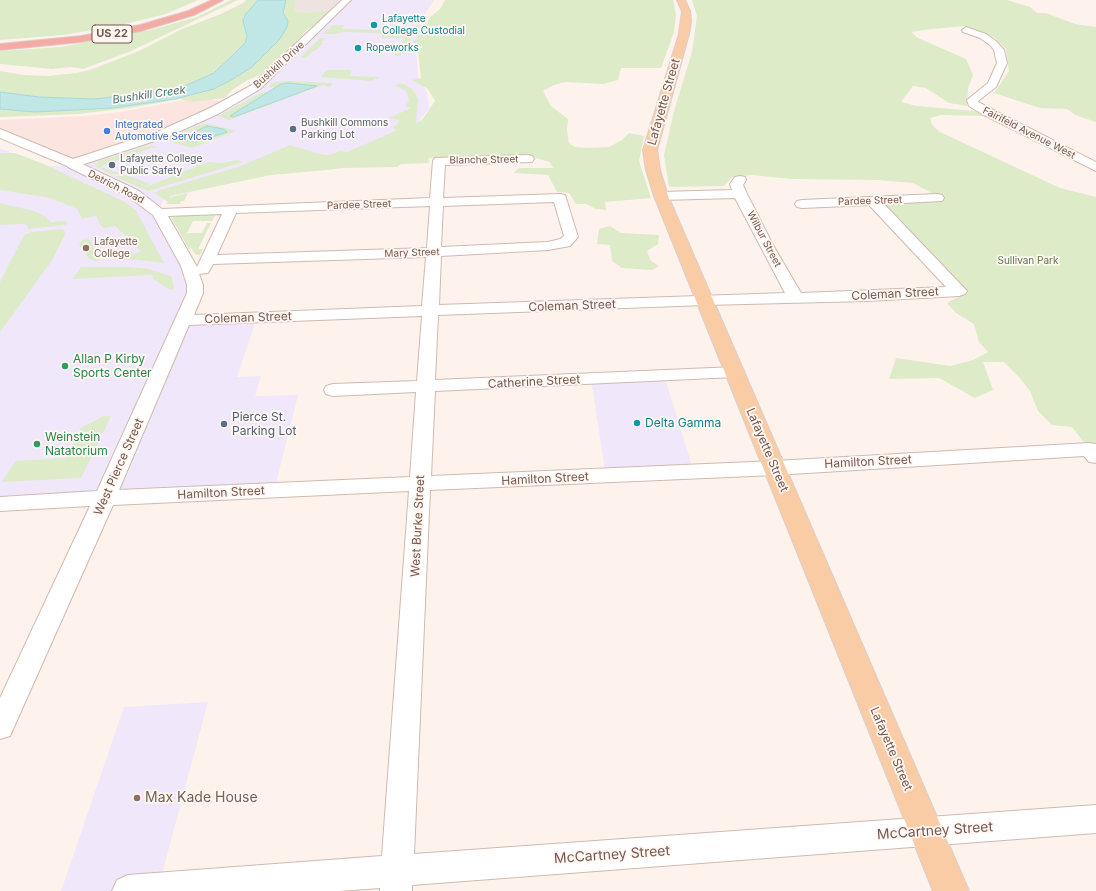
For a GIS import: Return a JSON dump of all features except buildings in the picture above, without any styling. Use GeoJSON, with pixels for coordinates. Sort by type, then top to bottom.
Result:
{"type":"FeatureCollection","features":[{"type":"Feature","properties":{"kind":"highway","name":"US 22"},"geometry":{"type":"LineString","coordinates":[[0,43],[64,38],[122,28],[174,15],[207,0]]}},
{"type":"Feature","properties":{"kind":"highway","name":"US 22"},"geometry":{"type":"LineString","coordinates":[[0,47],[74,40],[134,29],[184,16],[219,0]]}},
{"type":"Feature","properties":{"kind":"main road","name":"Lafayette Street"},"geometry":{"type":"LineString","coordinates":[[681,0],[686,11],[684,34],[650,150],[653,170],[661,196],[951,891]]}},
{"type":"Feature","properties":{"kind":"street","name":"Bushkill Drive"},"geometry":{"type":"LineString","coordinates":[[72,164],[163,134],[201,118],[246,93],[264,80],[347,0]]}},
{"type":"Feature","properties":{"kind":"street","name":"Fairifeld Avenue West"},"geometry":{"type":"LineString","coordinates":[[966,30],[983,36],[993,43],[1000,50],[1002,64],[992,85],[972,100],[973,104],[1096,167]]}},
{"type":"Feature","properties":{"kind":"street"},"geometry":{"type":"LineString","coordinates":[[0,132],[72,164]]}},
{"type":"Feature","properties":{"kind":"street","name":"Blanche Street"},"geometry":{"type":"LineString","coordinates":[[439,160],[528,159]]}},
{"type":"Feature","properties":{"kind":"street","name":"West Burke Street"},"geometry":{"type":"LineString","coordinates":[[397,881],[439,160]]}},
{"type":"Feature","properties":{"kind":"street","name":"Detrich Road"},"geometry":{"type":"LineString","coordinates":[[72,164],[143,200],[159,214],[193,276]]}},
{"type":"Feature","properties":{"kind":"street","name":"Wilbur Street"},"geometry":{"type":"LineString","coordinates":[[661,196],[740,187],[766,245],[796,298]]}},
{"type":"Feature","properties":{"kind":"street","name":"Pardee Street"},"geometry":{"type":"LineString","coordinates":[[159,214],[177,211],[560,198]]}},
{"type":"Feature","properties":{"kind":"street","name":"Mary Street"},"geometry":{"type":"LineString","coordinates":[[209,260],[434,252],[548,246],[565,243],[571,237],[560,198]]}},
{"type":"Feature","properties":{"kind":"street","name":"Pardee Street"},"geometry":{"type":"LineString","coordinates":[[802,204],[937,198]]}},
{"type":"Feature","properties":{"kind":"street","name":"Coleman Street"},"geometry":{"type":"LineString","coordinates":[[184,320],[959,291],[873,201]]}},
{"type":"Feature","properties":{"kind":"street"},"geometry":{"type":"LineString","coordinates":[[193,276],[202,272],[209,260],[231,209]]}},
{"type":"Feature","properties":{"kind":"street","name":"West Pierce Street"},"geometry":{"type":"LineString","coordinates":[[0,726],[105,498],[184,320],[195,293],[193,276]]}},
{"type":"Feature","properties":{"kind":"street","name":"Catherine Street"},"geometry":{"type":"LineString","coordinates":[[333,390],[735,372]]}},
{"type":"Feature","properties":{"kind":"street","name":"Hamilton Street"},"geometry":{"type":"LineString","coordinates":[[0,504],[1093,453]]}},
{"type":"Feature","properties":{"kind":"street","name":"McCartney Street"},"geometry":{"type":"LineString","coordinates":[[128,891],[397,881],[926,831],[1096,819]]}},
{"type":"Feature","properties":{"kind":"shaded area"},"geometry":{"type":"Polygon","coordinates":[[[296,0],[340,0],[328,12],[302,13],[294,10],[296,0]]]}},
{"type":"Feature","properties":{"kind":"shaded area","name":"Lafayette College"},"geometry":{"type":"Polygon","coordinates":[[[347,0],[434,0],[415,30],[421,31],[416,47],[418,77],[427,92],[429,109],[420,120],[426,139],[432,146],[430,159],[337,159],[165,198],[155,215],[188,281],[189,292],[178,323],[256,321],[237,377],[261,376],[255,396],[298,395],[276,483],[0,496],[0,148],[43,167],[72,164],[142,142],[250,91],[347,0]]]}},
{"type":"Feature","properties":{"kind":"shaded area"},"geometry":{"type":"Polygon","coordinates":[[[206,99],[225,102],[173,128],[104,152],[69,159],[0,128],[0,120],[86,116],[120,112],[179,101],[206,99]]]}},
{"type":"Feature","properties":{"kind":"shaded area"},"geometry":{"type":"Polygon","coordinates":[[[664,375],[694,472],[606,476],[591,379],[664,375]]]}},
{"type":"Feature","properties":{"kind":"shaded area","name":"Max Kade House"},"geometry":{"type":"Polygon","coordinates":[[[208,702],[158,889],[128,891],[61,891],[124,707],[208,702]]]}},
{"type":"Feature","properties":{"kind":"green space"},"geometry":{"type":"Polygon","coordinates":[[[0,0],[198,0],[166,14],[117,26],[63,35],[0,40],[0,0]]]}},
{"type":"Feature","properties":{"kind":"green space"},"geometry":{"type":"Polygon","coordinates":[[[231,0],[238,0],[131,51],[83,69],[71,67],[52,69],[0,64],[0,51],[61,47],[151,30],[197,17],[231,0]]]}},
{"type":"Feature","properties":{"kind":"green space"},"geometry":{"type":"Polygon","coordinates":[[[246,0],[258,0],[245,15],[243,21],[247,36],[245,43],[214,73],[187,85],[164,91],[94,99],[39,97],[0,92],[0,71],[24,75],[48,76],[90,70],[139,51],[180,30],[223,13],[246,0]]]}},
{"type":"Feature","properties":{"kind":"green space"},"geometry":{"type":"Polygon","coordinates":[[[286,0],[296,0],[294,10],[302,13],[331,11],[318,23],[307,30],[296,43],[262,74],[246,81],[232,90],[225,98],[191,102],[180,99],[129,108],[78,114],[0,117],[0,109],[35,112],[112,108],[175,99],[214,89],[245,72],[279,40],[287,27],[288,21],[283,13],[286,0]]]}},
{"type":"Feature","properties":{"kind":"green space"},"geometry":{"type":"Polygon","coordinates":[[[445,0],[673,0],[676,15],[674,32],[661,68],[621,68],[618,80],[603,84],[566,82],[554,85],[543,91],[551,106],[568,119],[567,130],[569,143],[575,147],[609,147],[622,140],[629,133],[644,136],[639,161],[651,198],[605,202],[606,210],[596,209],[586,204],[576,204],[569,193],[557,192],[548,175],[513,173],[519,168],[553,168],[550,162],[532,157],[428,158],[429,163],[401,164],[397,167],[342,168],[271,175],[169,196],[171,198],[188,193],[184,201],[181,201],[180,204],[166,204],[168,202],[155,193],[160,190],[238,167],[290,145],[328,155],[340,151],[347,152],[382,137],[397,130],[392,128],[400,122],[389,118],[411,108],[405,106],[409,101],[407,92],[394,86],[401,83],[411,88],[418,99],[416,123],[422,120],[435,101],[428,89],[412,80],[421,78],[418,50],[423,47],[412,44],[424,29],[430,17],[440,9],[445,0]]]}},
{"type":"Feature","properties":{"kind":"green space","name":"Sullivan Park"},"geometry":{"type":"Polygon","coordinates":[[[692,0],[1007,0],[1030,7],[1037,13],[1046,13],[1075,24],[1096,27],[1096,122],[1075,115],[1067,109],[1040,108],[994,93],[1009,71],[1006,49],[995,38],[966,26],[911,32],[918,38],[966,59],[973,75],[968,88],[967,106],[949,103],[926,88],[913,86],[901,102],[917,106],[976,111],[987,116],[941,115],[930,118],[932,125],[940,132],[1060,188],[1096,197],[1096,449],[1089,449],[1072,427],[1052,425],[1038,411],[1030,391],[1004,362],[983,362],[993,390],[975,398],[939,378],[889,379],[896,358],[950,366],[973,360],[988,352],[979,342],[974,324],[956,313],[947,303],[968,292],[883,202],[943,199],[913,183],[877,180],[792,179],[752,175],[732,177],[724,186],[669,187],[664,155],[674,111],[692,52],[697,16],[692,0]]]}},
{"type":"Feature","properties":{"kind":"green space"},"geometry":{"type":"Polygon","coordinates":[[[333,25],[344,25],[341,29],[386,30],[391,32],[412,30],[416,25],[422,25],[411,37],[410,43],[400,56],[394,56],[401,46],[404,38],[381,38],[383,34],[377,33],[343,32],[337,34],[323,34],[333,25]]]}},
{"type":"Feature","properties":{"kind":"green space"},"geometry":{"type":"Polygon","coordinates":[[[320,38],[325,38],[321,43],[323,43],[315,51],[313,51],[306,58],[300,58],[320,38]]]}},
{"type":"Feature","properties":{"kind":"green space"},"geometry":{"type":"Polygon","coordinates":[[[326,70],[352,70],[349,76],[380,77],[370,81],[321,77],[326,70]]]}},
{"type":"Feature","properties":{"kind":"green space"},"geometry":{"type":"Polygon","coordinates":[[[289,81],[333,83],[330,87],[323,85],[229,120],[218,116],[262,92],[269,92],[276,87],[268,87],[275,82],[289,81]]]}},
{"type":"Feature","properties":{"kind":"green space"},"geometry":{"type":"Polygon","coordinates":[[[203,124],[210,124],[236,131],[192,148],[166,140],[170,136],[203,124]]]}},
{"type":"Feature","properties":{"kind":"green space"},"geometry":{"type":"Polygon","coordinates":[[[143,147],[159,147],[151,148],[100,167],[122,174],[111,174],[95,166],[99,161],[143,147]]]}},
{"type":"Feature","properties":{"kind":"green space"},"geometry":{"type":"Polygon","coordinates":[[[0,153],[15,153],[44,164],[125,202],[136,211],[164,263],[138,260],[112,260],[129,256],[129,254],[141,251],[115,226],[104,228],[100,225],[97,217],[95,216],[82,219],[77,209],[50,198],[0,190],[0,153]]]}},
{"type":"Feature","properties":{"kind":"green space"},"geometry":{"type":"Polygon","coordinates":[[[237,160],[243,162],[148,191],[116,177],[125,175],[151,184],[146,186],[131,180],[146,187],[208,162],[221,163],[237,160]]]}},
{"type":"Feature","properties":{"kind":"green space"},"geometry":{"type":"Polygon","coordinates":[[[0,203],[34,211],[45,216],[50,222],[66,221],[68,224],[28,229],[27,225],[23,224],[0,225],[0,203]]]}},
{"type":"Feature","properties":{"kind":"green space"},"geometry":{"type":"Polygon","coordinates":[[[215,215],[212,221],[193,221],[187,233],[202,233],[207,223],[211,223],[198,249],[203,249],[200,255],[196,255],[191,248],[189,249],[171,218],[178,216],[215,215]]]}},
{"type":"Feature","properties":{"kind":"green space"},"geometry":{"type":"Polygon","coordinates":[[[610,226],[621,233],[659,235],[658,244],[647,251],[651,261],[659,266],[652,270],[622,268],[612,261],[610,245],[597,244],[599,229],[610,226]]]}},
{"type":"Feature","properties":{"kind":"green space"},"geometry":{"type":"Polygon","coordinates":[[[64,230],[65,234],[53,259],[0,332],[0,282],[24,235],[31,232],[64,230]]]}},
{"type":"Feature","properties":{"kind":"green space"},"geometry":{"type":"Polygon","coordinates":[[[89,239],[100,260],[95,261],[89,259],[79,245],[82,240],[89,239]]]}},
{"type":"Feature","properties":{"kind":"green space"},"geometry":{"type":"Polygon","coordinates":[[[81,267],[128,267],[149,269],[171,276],[174,287],[173,290],[168,289],[152,278],[154,277],[152,275],[72,279],[81,267]]]}},
{"type":"Feature","properties":{"kind":"green space"},"geometry":{"type":"Polygon","coordinates":[[[104,416],[111,416],[81,478],[2,482],[15,461],[66,458],[81,429],[79,429],[104,416]]]}},
{"type":"Feature","properties":{"kind":"water","name":"Bushkill Creek"},"geometry":{"type":"Polygon","coordinates":[[[258,0],[286,0],[283,13],[288,21],[287,27],[279,40],[252,67],[214,89],[175,99],[112,108],[35,112],[0,109],[0,92],[39,97],[94,99],[164,91],[187,85],[214,73],[245,43],[247,36],[243,21],[245,15],[258,0]]]}},
{"type":"Feature","properties":{"kind":"water"},"geometry":{"type":"Polygon","coordinates":[[[288,83],[317,86],[239,115],[233,117],[230,116],[281,84],[288,83]]]}},
{"type":"Feature","properties":{"kind":"water"},"geometry":{"type":"Polygon","coordinates":[[[207,126],[223,129],[227,132],[196,142],[184,141],[180,139],[207,126]]]}},
{"type":"Feature","properties":{"kind":"place","name":"Lafayette College Custodial"},"geometry":{"type":"Point","coordinates":[374,25]}},
{"type":"Feature","properties":{"kind":"place","name":"Ropeworks"},"geometry":{"type":"Point","coordinates":[358,48]}},
{"type":"Feature","properties":{"kind":"place","name":"Bushkill Commons Parking Lot"},"geometry":{"type":"Point","coordinates":[293,129]}},
{"type":"Feature","properties":{"kind":"place","name":"Integrated Automotive Services"},"geometry":{"type":"Point","coordinates":[107,131]}},
{"type":"Feature","properties":{"kind":"place","name":"Lafayette College Public Safety"},"geometry":{"type":"Point","coordinates":[112,165]}},
{"type":"Feature","properties":{"kind":"place","name":"Lafayette College"},"geometry":{"type":"Point","coordinates":[86,248]}},
{"type":"Feature","properties":{"kind":"place","name":"Allan P Kirby Sports Center"},"geometry":{"type":"Point","coordinates":[65,366]}},
{"type":"Feature","properties":{"kind":"place","name":"Delta Gamma"},"geometry":{"type":"Point","coordinates":[637,423]}},
{"type":"Feature","properties":{"kind":"place","name":"Pierce St. Parking Lot"},"geometry":{"type":"Point","coordinates":[224,424]}},
{"type":"Feature","properties":{"kind":"place","name":"Weinstein Natatorium"},"geometry":{"type":"Point","coordinates":[37,444]}},
{"type":"Feature","properties":{"kind":"place","name":"Max Kade House"},"geometry":{"type":"Point","coordinates":[137,798]}}]}
